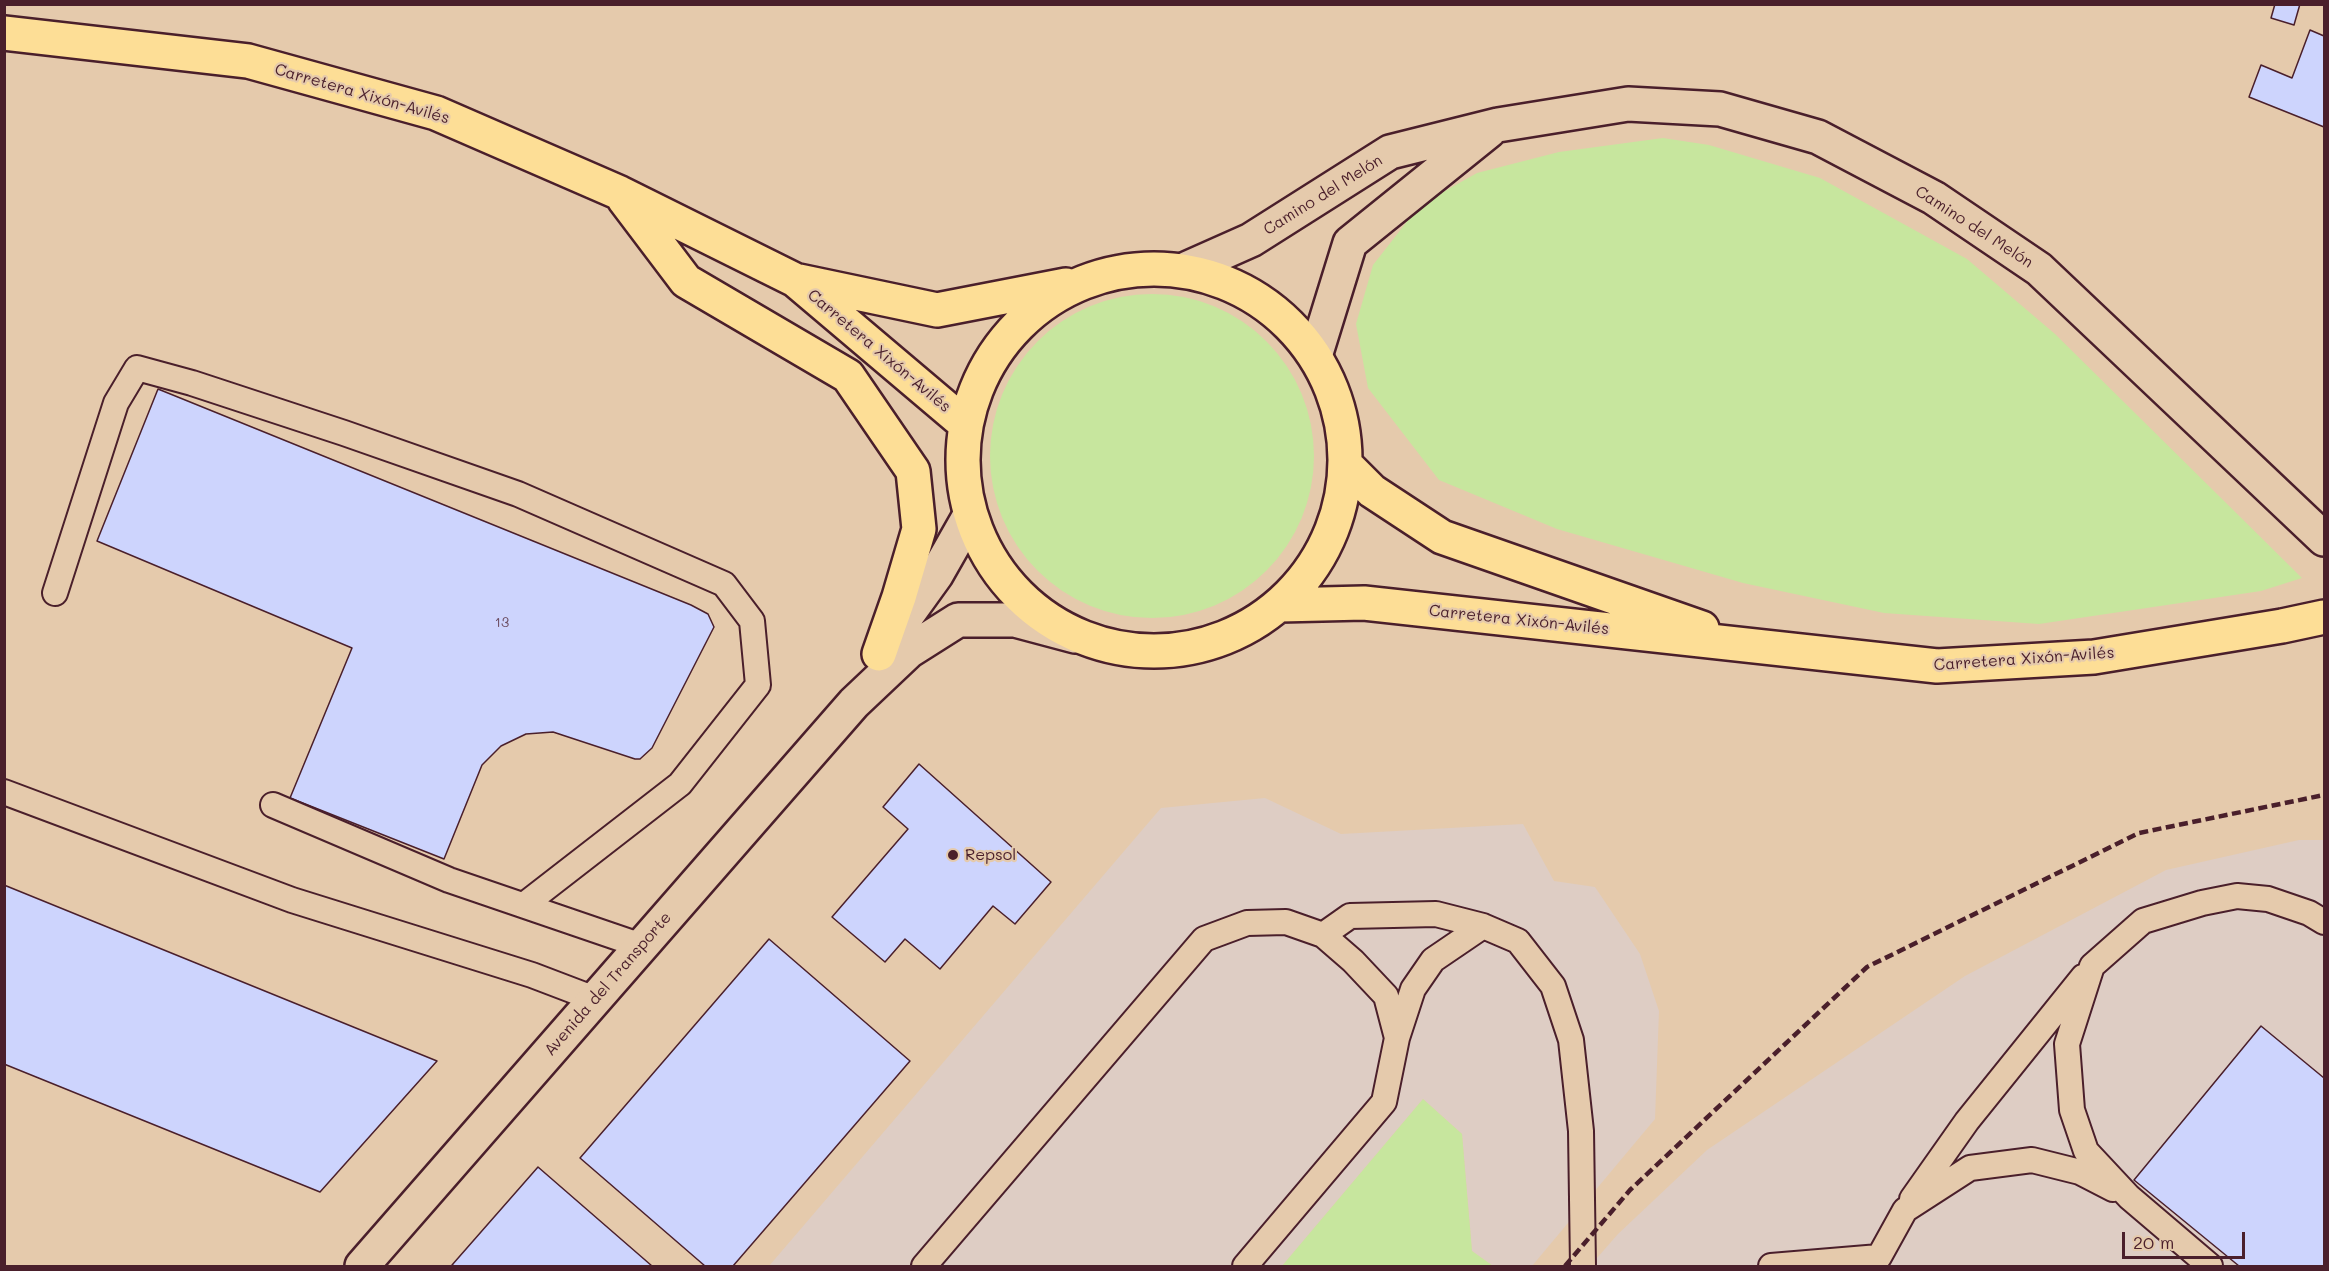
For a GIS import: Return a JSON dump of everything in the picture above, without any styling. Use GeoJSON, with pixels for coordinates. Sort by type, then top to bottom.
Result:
{"type":"FeatureCollection","features":[{"type":"Feature","properties":{"kind":"highway","name":"Carretera Xixón-Avilés"},"geometry":{"type":"LineString","coordinates":[[4,33],[248,61],[436,112],[620,193],[795,280],[964,423]]}},
{"type":"Feature","properties":{"kind":"highway"},"geometry":{"type":"LineString","coordinates":[[620,193],[686,281],[848,376],[913,471],[919,529],[879,654]]}},
{"type":"Feature","properties":{"kind":"highway","name":"Carretera Xixón-Avilés"},"geometry":{"type":"LineString","coordinates":[[795,280],[937,310],[1069,285],[1188,268]]}},
{"type":"Feature","properties":{"kind":"highway"},"geometry":{"type":"LineString","coordinates":[[1069,285],[1001,340],[964,423],[969,517],[989,561],[1030,608],[1075,636],[1142,652],[1228,637],[1280,605],[1334,530],[1347,466],[1340,404],[1316,352],[1268,302],[1188,268]]}},
{"type":"Feature","properties":{"kind":"highway","name":"Carretera Xixón-Avilés"},"geometry":{"type":"LineString","coordinates":[[1347,466],[1372,491],[1442,537],[1758,647]]}},
{"type":"Feature","properties":{"kind":"highway","name":"Carretera Xixón-Avilés"},"geometry":{"type":"LineString","coordinates":[[1280,605],[1364,603],[1937,666],[2094,657],[2282,626],[2325,616]]}},
{"type":"Feature","properties":{"kind":"street","name":"Camino del Melón"},"geometry":{"type":"LineString","coordinates":[[1188,268],[1251,240],[1390,152],[1498,124],[1628,104],[1720,109],[1818,137],[1934,198],[2039,269],[2325,538]]}},
{"type":"Feature","properties":{"kind":"street"},"geometry":{"type":"LineString","coordinates":[[1316,352],[1350,243],[1498,124]]}},
{"type":"Feature","properties":{"kind":"street"},"geometry":{"type":"LineString","coordinates":[[854,702],[879,654],[936,575],[969,517]]}},
{"type":"Feature","properties":{"kind":"street"},"geometry":{"type":"LineString","coordinates":[[854,702],[909,651],[958,620],[1015,620],[1075,636]]}},
{"type":"Feature","properties":{"kind":"street","name":"Avenida del Transporte"},"geometry":{"type":"LineString","coordinates":[[363,1266],[854,702]]}},
{"type":"Feature","properties":{"kind":"lane"},"geometry":{"type":"LineString","coordinates":[[55,593],[116,403],[137,368],[192,383],[344,433],[518,494],[724,584],[752,621],[758,685],[680,784],[524,905]]}},
{"type":"Feature","properties":{"kind":"lane"},"geometry":{"type":"LineString","coordinates":[[4,792],[292,900],[532,975],[595,999]]}},
{"type":"Feature","properties":{"kind":"lane"},"geometry":{"type":"LineString","coordinates":[[273,805],[449,880],[642,946]]}},
{"type":"Feature","properties":{"kind":"lane"},"geometry":{"type":"LineString","coordinates":[[1771,1266],[1876,1262],[1905,1210],[1967,1120],[2092,966],[2143,921],[2202,903],[2236,896],[2268,899],[2309,913],[2325,922]]}},
{"type":"Feature","properties":{"kind":"lane"},"geometry":{"type":"LineString","coordinates":[[1323,935],[1350,916],[1436,914],[1483,926],[1518,941],[1553,986],[1571,1040],[1581,1131],[1583,1266]]}},
{"type":"Feature","properties":{"kind":"lane"},"geometry":{"type":"LineString","coordinates":[[924,1266],[1204,939],[1247,923],[1286,922],[1323,935],[1353,961],[1386,996],[1397,1038]]}},
{"type":"Feature","properties":{"kind":"lane"},"geometry":{"type":"LineString","coordinates":[[1245,1266],[1384,1101],[1397,1038],[1413,989],[1433,960],[1483,926]]}},
{"type":"Feature","properties":{"kind":"lane"},"geometry":{"type":"LineString","coordinates":[[2092,966],[2067,1044],[2072,1110],[2086,1151],[2128,1197],[2210,1266]]}},
{"type":"Feature","properties":{"kind":"lane"},"geometry":{"type":"LineString","coordinates":[[1905,1210],[1970,1168],[2032,1160],[2080,1172],[2128,1197]]}},
{"type":"Feature","properties":{"kind":"shaded area"},"geometry":{"type":"Polygon","coordinates":[[[1265,798],[1341,834],[1523,824],[1554,881],[1595,887],[1640,954],[1659,1011],[1655,1119],[1532,1266],[1493,1266],[1472,1251],[1462,1134],[1423,1099],[1282,1266],[769,1266],[1161,808],[1265,798]]]}},
{"type":"Feature","properties":{"kind":"shaded area"},"geometry":{"type":"Polygon","coordinates":[[[2299,840],[2324,840],[2324,1266],[1590,1266],[1618,1234],[1707,1150],[1965,976],[2166,870],[2299,840]]]}},
{"type":"Feature","properties":{"kind":"green space"},"geometry":{"type":"Polygon","coordinates":[[[1663,138],[1709,145],[1820,178],[1967,259],[2055,334],[2302,578],[2261,591],[2039,624],[1884,613],[1743,583],[1557,529],[1439,480],[1368,388],[1356,324],[1373,265],[1420,205],[1477,173],[1559,152],[1663,138]]]}},
{"type":"Feature","properties":{"kind":"green space"},"geometry":{"type":"Polygon","coordinates":[[[1152,294],[1184,297],[1214,306],[1242,321],[1267,341],[1287,366],[1302,394],[1311,424],[1314,456],[1311,488],[1302,518],[1287,546],[1267,571],[1242,591],[1214,606],[1184,615],[1152,618],[1120,615],[1090,606],[1062,591],[1037,571],[1017,546],[1002,518],[993,488],[990,456],[993,424],[1002,394],[1017,366],[1037,341],[1062,321],[1090,306],[1120,297],[1152,294]]]}},
{"type":"Feature","properties":{"kind":"green space"},"geometry":{"type":"Polygon","coordinates":[[[1423,1099],[1462,1134],[1472,1251],[1493,1266],[1282,1266],[1423,1099]]]}},
{"type":"Feature","properties":{"kind":"building"},"geometry":{"type":"Polygon","coordinates":[[[2275,4],[2300,4],[2294,25],[2271,18],[2275,4]]]}},
{"type":"Feature","properties":{"kind":"building"},"geometry":{"type":"Polygon","coordinates":[[[2310,30],[2324,36],[2324,127],[2249,97],[2261,65],[2292,78],[2310,30]]]}},
{"type":"Feature","properties":{"kind":"building"},"geometry":{"type":"Polygon","coordinates":[[[158,389],[691,605],[708,614],[714,627],[652,748],[640,759],[635,759],[553,732],[526,734],[501,746],[482,765],[444,859],[290,798],[352,648],[97,541],[158,389]]]}},
{"type":"Feature","properties":{"kind":"building","name":"Repsol"},"geometry":{"type":"Polygon","coordinates":[[[919,764],[1051,882],[1015,924],[993,906],[940,969],[905,939],[885,962],[832,917],[908,829],[883,807],[919,764]]]}},
{"type":"Feature","properties":{"kind":"building"},"geometry":{"type":"Polygon","coordinates":[[[4,885],[437,1061],[320,1192],[4,1064],[4,885]]]}},
{"type":"Feature","properties":{"kind":"building"},"geometry":{"type":"Polygon","coordinates":[[[769,939],[910,1061],[733,1266],[705,1266],[580,1158],[769,939]]]}},
{"type":"Feature","properties":{"kind":"building"},"geometry":{"type":"Polygon","coordinates":[[[2261,1026],[2324,1078],[2324,1266],[2239,1266],[2134,1180],[2261,1026]]]}},
{"type":"Feature","properties":{"kind":"building"},"geometry":{"type":"Polygon","coordinates":[[[538,1167],[652,1266],[452,1265],[538,1167]]]}},
{"type":"Feature","properties":{"kind":"railway"},"geometry":{"type":"LineString","coordinates":[[1565,1266],[1630,1190],[1867,967],[2139,833],[2324,795]]}},
{"type":"Feature","properties":{"kind":"place","name":"Repsol"},"geometry":{"type":"Point","coordinates":[953,855]}}]}
